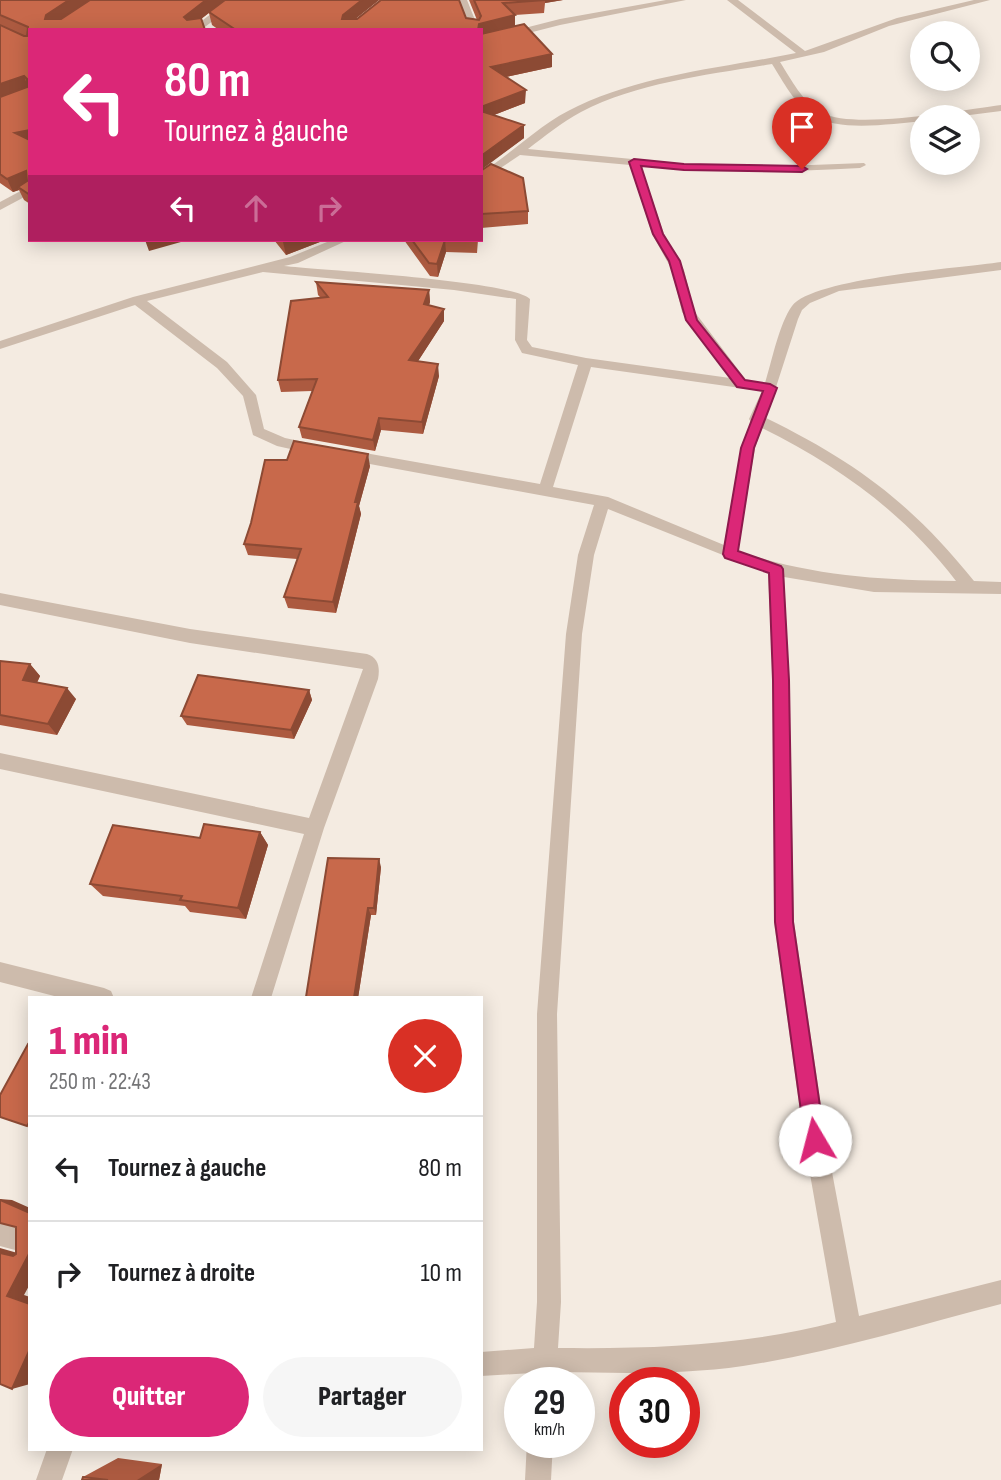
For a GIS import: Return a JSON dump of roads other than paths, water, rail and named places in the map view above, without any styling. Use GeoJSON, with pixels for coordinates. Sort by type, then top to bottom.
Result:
{"type":"FeatureCollection","features":[{"type":"Feature","properties":{"kind":"street"},"geometry":{"type":"LineString","coordinates":[[198,28],[235,0]]}},
{"type":"Feature","properties":{"kind":"street"},"geometry":{"type":"LineString","coordinates":[[462,0],[473,28]]}},
{"type":"Feature","properties":{"kind":"street"},"geometry":{"type":"LineString","coordinates":[[483,42],[560,22],[681,0]]}},
{"type":"Feature","properties":{"kind":"street"},"geometry":{"type":"LineString","coordinates":[[732,0],[804,55]]}},
{"type":"Feature","properties":{"kind":"street"},"geometry":{"type":"LineString","coordinates":[[483,177],[570,114],[618,94],[678,77],[804,55],[873,29],[985,0]]}},
{"type":"Feature","properties":{"kind":"street"},"geometry":{"type":"LineString","coordinates":[[774,60],[813,110],[829,119],[901,120],[1001,108]]}},
{"type":"Feature","properties":{"kind":"street"},"geometry":{"type":"LineString","coordinates":[[520,152],[761,169],[860,165]]}},
{"type":"Feature","properties":{"kind":"street"},"geometry":{"type":"LineString","coordinates":[[634,162],[658,234],[675,261],[682,280],[688,312],[741,384]]}},
{"type":"Feature","properties":{"kind":"street"},"geometry":{"type":"LineString","coordinates":[[0,207],[28,191]]}},
{"type":"Feature","properties":{"kind":"street"},"geometry":{"type":"LineString","coordinates":[[0,345],[137,300],[294,260],[337,242]]}},
{"type":"Feature","properties":{"kind":"street"},"geometry":{"type":"LineString","coordinates":[[730,554],[748,448],[797,308],[806,300],[837,288],[867,282],[1001,267]]}},
{"type":"Feature","properties":{"kind":"street"},"geometry":{"type":"LineString","coordinates":[[262,268],[454,286],[523,297],[521,340],[527,350],[586,362],[770,388]]}},
{"type":"Feature","properties":{"kind":"street"},"geometry":{"type":"LineString","coordinates":[[137,300],[222,365],[248,395],[258,432],[282,442],[603,501],[730,554],[776,569],[874,586],[1001,588]]}},
{"type":"Feature","properties":{"kind":"street"},"geometry":{"type":"LineString","coordinates":[[545,490],[586,362]]}},
{"type":"Feature","properties":{"kind":"street"},"geometry":{"type":"LineString","coordinates":[[756,419],[837,465],[899,508],[920,528],[971,589]]}},
{"type":"Feature","properties":{"kind":"street"},"geometry":{"type":"LineString","coordinates":[[545,1367],[549,1302],[547,1014],[574,634],[586,555],[592,528],[603,501]]}},
{"type":"Feature","properties":{"kind":"street"},"geometry":{"type":"LineString","coordinates":[[776,569],[781,680],[784,922],[815,1140],[849,1330]]}},
{"type":"Feature","properties":{"kind":"street"},"geometry":{"type":"LineString","coordinates":[[0,599],[190,636],[367,661],[372,668],[315,828],[262,996]]}},
{"type":"Feature","properties":{"kind":"street"},"geometry":{"type":"LineString","coordinates":[[0,761],[315,828]]}},
{"type":"Feature","properties":{"kind":"street"},"geometry":{"type":"LineString","coordinates":[[0,972],[96,996]]}},
{"type":"Feature","properties":{"kind":"street"},"geometry":{"type":"LineString","coordinates":[[0,1234],[28,1241]]}},
{"type":"Feature","properties":{"kind":"street"},"geometry":{"type":"LineString","coordinates":[[585,1367],[740,1354],[797,1344],[1001,1292]]}},
{"type":"Feature","properties":{"kind":"street"},"geometry":{"type":"LineString","coordinates":[[483,1364],[508,1367]]}},
{"type":"Feature","properties":{"kind":"street"},"geometry":{"type":"LineString","coordinates":[[49,1480],[59,1451]]}},
{"type":"Feature","properties":{"kind":"street"},"geometry":{"type":"LineString","coordinates":[[538,1480],[539,1458]]}}]}
